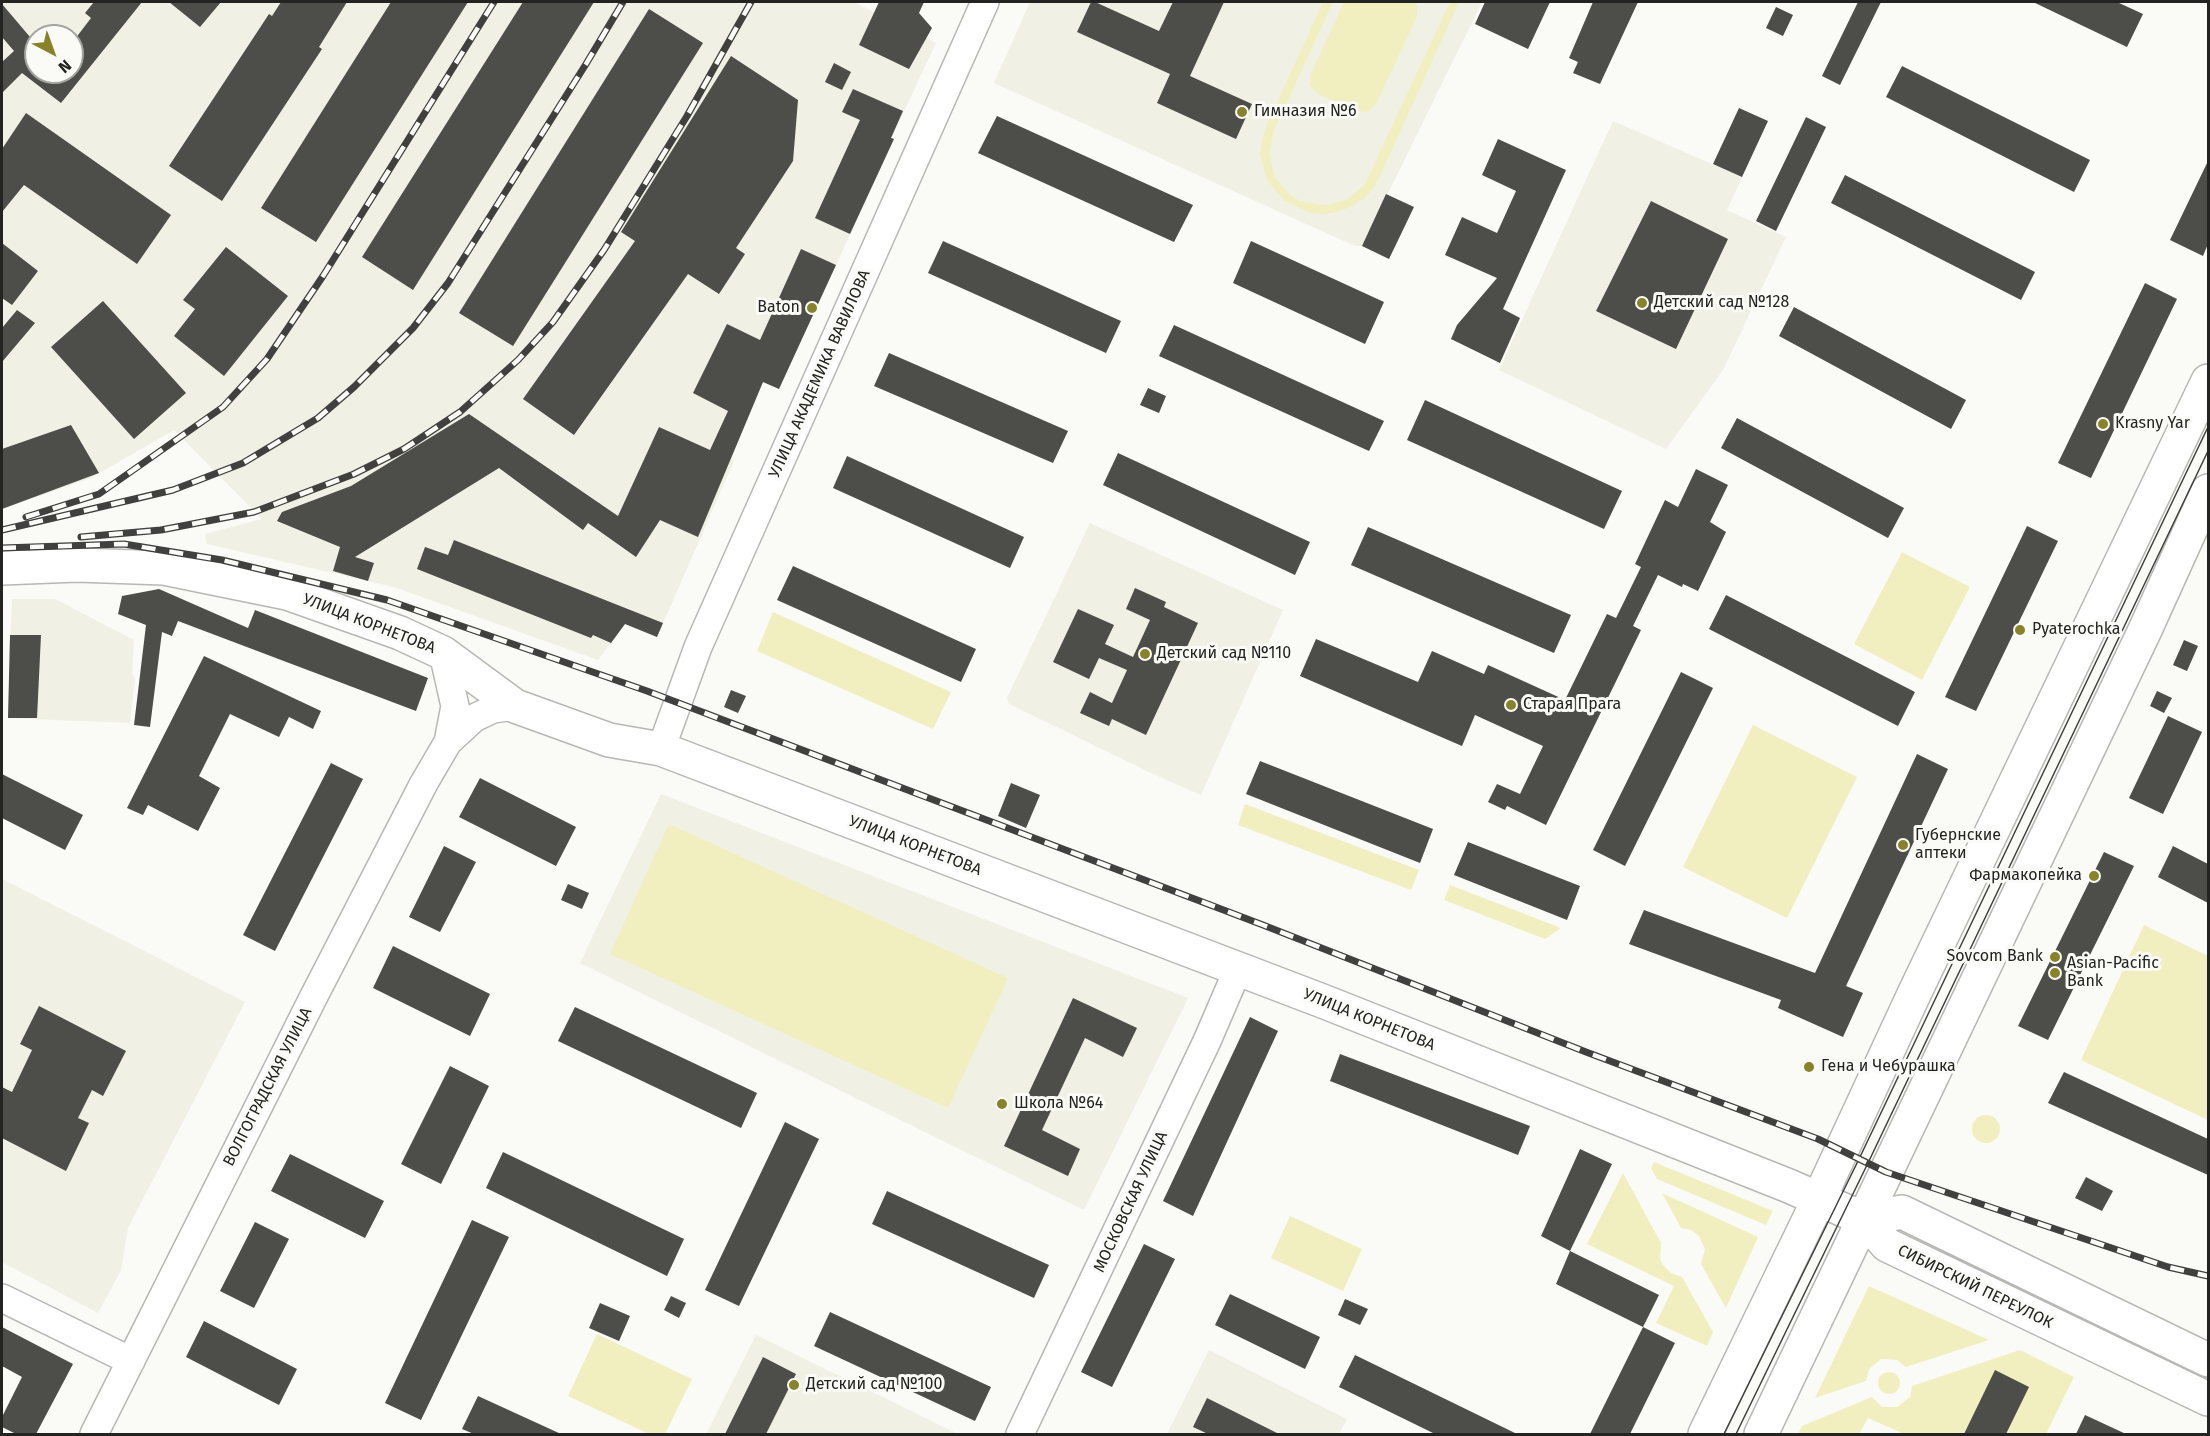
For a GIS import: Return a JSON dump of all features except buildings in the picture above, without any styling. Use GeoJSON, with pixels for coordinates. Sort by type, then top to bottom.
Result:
{"type":"FeatureCollection","features":[{"type":"Feature","properties":{"kind":"main road"},"geometry":{"type":"LineString","coordinates":[[1706,1434],[2208,381]]}},
{"type":"Feature","properties":{"kind":"main road"},"geometry":{"type":"LineString","coordinates":[[1761,1434],[2145,630],[2208,490]]}},
{"type":"Feature","properties":{"kind":"main road","name":"УЛИЦА КОРНЕТОВА"},"geometry":{"type":"LineString","coordinates":[[2,568],[77,565],[164,568],[287,593],[400,633],[443,653],[515,706],[609,740],[661,749],[1238,969],[1789,1186],[1864,1219]]}},
{"type":"Feature","properties":{"kind":"main road"},"geometry":{"type":"LineString","coordinates":[[1864,1219],[1902,1212],[2208,1360]]}},
{"type":"Feature","properties":{"kind":"main road","name":"СИБИРСКИЙ ПЕРЕУЛОК"},"geometry":{"type":"LineString","coordinates":[[1864,1219],[1887,1245],[2208,1399]]}},
{"type":"Feature","properties":{"kind":"street","name":"УЛИЦА АКАДЕМИКА ВАВИЛОВА"},"geometry":{"type":"LineString","coordinates":[[661,749],[698,647],[985,2]]}},
{"type":"Feature","properties":{"kind":"street"},"geometry":{"type":"LineString","coordinates":[[443,653],[455,706],[448,742]]}},
{"type":"Feature","properties":{"kind":"street"},"geometry":{"type":"LineString","coordinates":[[448,742],[474,718],[493,709],[515,706]]}},
{"type":"Feature","properties":{"kind":"street","name":"ВОЛГОГРАДСКАЯ УЛИЦА"},"geometry":{"type":"LineString","coordinates":[[94,1434],[313,998],[424,783],[448,742]]}},
{"type":"Feature","properties":{"kind":"street","name":"МОСКОВСКАЯ УЛИЦА"},"geometry":{"type":"LineString","coordinates":[[1020,1434],[1208,1041],[1238,969]]}},
{"type":"Feature","properties":{"kind":"street"},"geometry":{"type":"LineString","coordinates":[[2,1298],[131,1361]]}},
{"type":"Feature","properties":{"kind":"shaded area"},"geometry":{"type":"Polygon","coordinates":[[[2,2],[854,2],[936,43],[779,389],[763,382],[731,459],[734,461],[657,637],[625,624],[598,660],[394,587],[207,544],[205,534],[262,519],[174,430],[91,478],[2,509],[2,2]]]}},
{"type":"Feature","properties":{"kind":"shaded area","name":"Гимназия №6"},"geometry":{"type":"Polygon","coordinates":[[[1030,2],[1482,2],[1362,246],[1355,246],[994,83],[1030,2]]]}},
{"type":"Feature","properties":{"kind":"shaded area"},"geometry":{"type":"Polygon","coordinates":[[[1323,2],[1333,2],[1274,130],[1269,154],[1275,177],[1290,195],[1300,201],[1324,205],[1347,200],[1365,184],[1450,2],[1459,2],[1372,190],[1350,207],[1324,214],[1310,213],[1285,201],[1267,180],[1260,154],[1266,127],[1323,2]]]}},
{"type":"Feature","properties":{"kind":"shaded area"},"geometry":{"type":"Polygon","coordinates":[[[1344,2],[1415,2],[1417,4],[1417,16],[1376,104],[1368,112],[1357,111],[1318,94],[1310,86],[1311,74],[1344,2]]]}},
{"type":"Feature","properties":{"kind":"shaded area","name":"Детский сад №128"},"geometry":{"type":"Polygon","coordinates":[[[1613,121],[1742,177],[1727,210],[1786,237],[1723,370],[1666,449],[1499,370],[1613,121]]]}},
{"type":"Feature","properties":{"kind":"shaded area","name":"Детский сад №110"},"geometry":{"type":"Polygon","coordinates":[[[1090,523],[1283,610],[1201,795],[1009,704],[1007,698],[1090,523]]]}},
{"type":"Feature","properties":{"kind":"shaded area"},"geometry":{"type":"Polygon","coordinates":[[[1902,552],[1970,587],[1922,680],[1854,644],[1902,552]]]}},
{"type":"Feature","properties":{"kind":"shaded area"},"geometry":{"type":"Polygon","coordinates":[[[12,599],[55,599],[134,640],[132,674],[135,678],[130,723],[8,718],[12,599]]]}},
{"type":"Feature","properties":{"kind":"shaded area"},"geometry":{"type":"Polygon","coordinates":[[[773,612],[951,692],[933,729],[757,651],[773,612]]]}},
{"type":"Feature","properties":{"kind":"shaded area"},"geometry":{"type":"Polygon","coordinates":[[[1753,725],[1857,777],[1787,918],[1683,867],[1753,725]]]}},
{"type":"Feature","properties":{"kind":"shaded area","name":"Школа №64"},"geometry":{"type":"Polygon","coordinates":[[[661,794],[1188,998],[1084,1210],[580,963],[661,794]]]}},
{"type":"Feature","properties":{"kind":"shaded area"},"geometry":{"type":"Polygon","coordinates":[[[1245,804],[1419,870],[1411,890],[1238,825],[1245,804]]]}},
{"type":"Feature","properties":{"kind":"shaded area"},"geometry":{"type":"Polygon","coordinates":[[[669,824],[1008,978],[948,1108],[610,954],[669,824]]]}},
{"type":"Feature","properties":{"kind":"shaded area"},"geometry":{"type":"Polygon","coordinates":[[[2,879],[245,1002],[128,1228],[121,1270],[98,1313],[2,1262],[2,879]]]}},
{"type":"Feature","properties":{"kind":"shaded area"},"geometry":{"type":"Polygon","coordinates":[[[1450,885],[1561,928],[1545,939],[1444,900],[1450,885]]]}},
{"type":"Feature","properties":{"kind":"shaded area"},"geometry":{"type":"Polygon","coordinates":[[[2144,925],[2208,956],[2208,1120],[2081,1060],[2144,925]]]}},
{"type":"Feature","properties":{"kind":"shaded area"},"geometry":{"type":"Polygon","coordinates":[[[1986,1115],[1996,1119],[2000,1129],[1996,1139],[1986,1143],[1976,1139],[1972,1129],[1976,1119],[1986,1115]]]}},
{"type":"Feature","properties":{"kind":"shaded area"},"geometry":{"type":"Polygon","coordinates":[[[1654,1162],[1773,1211],[1766,1225],[1657,1179],[1651,1168],[1654,1162]]]}},
{"type":"Feature","properties":{"kind":"shaded area"},"geometry":{"type":"Polygon","coordinates":[[[1623,1173],[1661,1243],[1660,1259],[1663,1265],[1671,1273],[1682,1277],[1713,1332],[1707,1346],[1656,1323],[1674,1286],[1587,1244],[1623,1173]]]}},
{"type":"Feature","properties":{"kind":"shaded area"},"geometry":{"type":"Polygon","coordinates":[[[1662,1193],[1758,1237],[1726,1308],[1701,1264],[1705,1249],[1699,1236],[1691,1230],[1681,1228],[1662,1193]]]}},
{"type":"Feature","properties":{"kind":"shaded area"},"geometry":{"type":"Polygon","coordinates":[[[1290,1216],[1362,1249],[1343,1291],[1271,1258],[1290,1216]]]}},
{"type":"Feature","properties":{"kind":"shaded area"},"geometry":{"type":"Polygon","coordinates":[[[1869,1286],[1989,1340],[1906,1367],[1897,1360],[1881,1359],[1869,1369],[1866,1381],[1815,1398],[1869,1286]]]}},
{"type":"Feature","properties":{"kind":"shaded area"},"geometry":{"type":"Polygon","coordinates":[[[597,1334],[692,1379],[665,1434],[649,1434],[568,1396],[597,1334]]]}},
{"type":"Feature","properties":{"kind":"shaded area","name":"Детский сад №100"},"geometry":{"type":"Polygon","coordinates":[[[756,1335],[958,1434],[706,1434],[756,1335]]]}},
{"type":"Feature","properties":{"kind":"shaded area"},"geometry":{"type":"Polygon","coordinates":[[[1209,1350],[1347,1419],[1339,1434],[1167,1434],[1209,1350]]]}},
{"type":"Feature","properties":{"kind":"shaded area"},"geometry":{"type":"Polygon","coordinates":[[[2020,1350],[2074,1377],[2046,1434],[1904,1434],[1868,1418],[1859,1434],[1798,1434],[1802,1426],[1872,1397],[1882,1407],[1897,1407],[1910,1397],[1912,1386],[2020,1350]]]}},
{"type":"Feature","properties":{"kind":"shaded area"},"geometry":{"type":"Polygon","coordinates":[[[1889,1372],[1897,1375],[1900,1383],[1897,1391],[1889,1394],[1881,1391],[1878,1383],[1881,1375],[1889,1372]]]}},
{"type":"Feature","properties":{"kind":"tram line"},"geometry":{"type":"LineString","coordinates":[[1724,1434],[1859,1159],[2208,427]]}},
{"type":"Feature","properties":{"kind":"tram line"},"geometry":{"type":"LineString","coordinates":[[1736,1434],[2208,451]]}},
{"type":"Feature","properties":{"kind":"railway"},"geometry":{"type":"LineString","coordinates":[[26,517],[99,494],[223,407],[267,359],[323,276],[494,2]]}},
{"type":"Feature","properties":{"kind":"railway"},"geometry":{"type":"LineString","coordinates":[[2,530],[173,490],[243,463],[318,418],[354,387],[413,328],[448,283],[623,2]]}},
{"type":"Feature","properties":{"kind":"railway"},"geometry":{"type":"LineString","coordinates":[[81,537],[161,530],[254,512],[354,474],[404,449],[460,412],[518,360],[553,322],[604,250],[687,116],[751,2]]}},
{"type":"Feature","properties":{"kind":"railway"},"geometry":{"type":"LineString","coordinates":[[2,548],[124,544],[222,560],[387,600],[647,691],[1263,925],[1586,1052],[1818,1139],[1886,1172],[2168,1267],[2208,1276]]}},
{"type":"Feature","properties":{"kind":"place","name":"Гимназия №6"},"geometry":{"type":"Point","coordinates":[1242,112]}},
{"type":"Feature","properties":{"kind":"place","name":"Детский сад №128"},"geometry":{"type":"Point","coordinates":[1642,303]}},
{"type":"Feature","properties":{"kind":"place","name":"Baton"},"geometry":{"type":"Point","coordinates":[812,308]}},
{"type":"Feature","properties":{"kind":"place","name":"Krasny Yar"},"geometry":{"type":"Point","coordinates":[2103,424]}},
{"type":"Feature","properties":{"kind":"place","name":"Pyaterochka"},"geometry":{"type":"Point","coordinates":[2020,630]}},
{"type":"Feature","properties":{"kind":"place","name":"Детский сад №110"},"geometry":{"type":"Point","coordinates":[1145,654]}},
{"type":"Feature","properties":{"kind":"place","name":"Старая Прага"},"geometry":{"type":"Point","coordinates":[1511,705]}},
{"type":"Feature","properties":{"kind":"place","name":"Губернские аптеки"},"geometry":{"type":"Point","coordinates":[1903,845]}},
{"type":"Feature","properties":{"kind":"place","name":"Фармакопейка"},"geometry":{"type":"Point","coordinates":[2094,876]}},
{"type":"Feature","properties":{"kind":"place","name":"Sovcom Bank"},"geometry":{"type":"Point","coordinates":[2055,957]}},
{"type":"Feature","properties":{"kind":"place","name":"Asian-Pacific Bank"},"geometry":{"type":"Point","coordinates":[2055,973]}},
{"type":"Feature","properties":{"kind":"place","name":"Гена и Чебурашка"},"geometry":{"type":"Point","coordinates":[1809,1067]}},
{"type":"Feature","properties":{"kind":"place","name":"Школа №64"},"geometry":{"type":"Point","coordinates":[1002,1104]}},
{"type":"Feature","properties":{"kind":"place","name":"Детский сад №100"},"geometry":{"type":"Point","coordinates":[794,1385]}}]}
